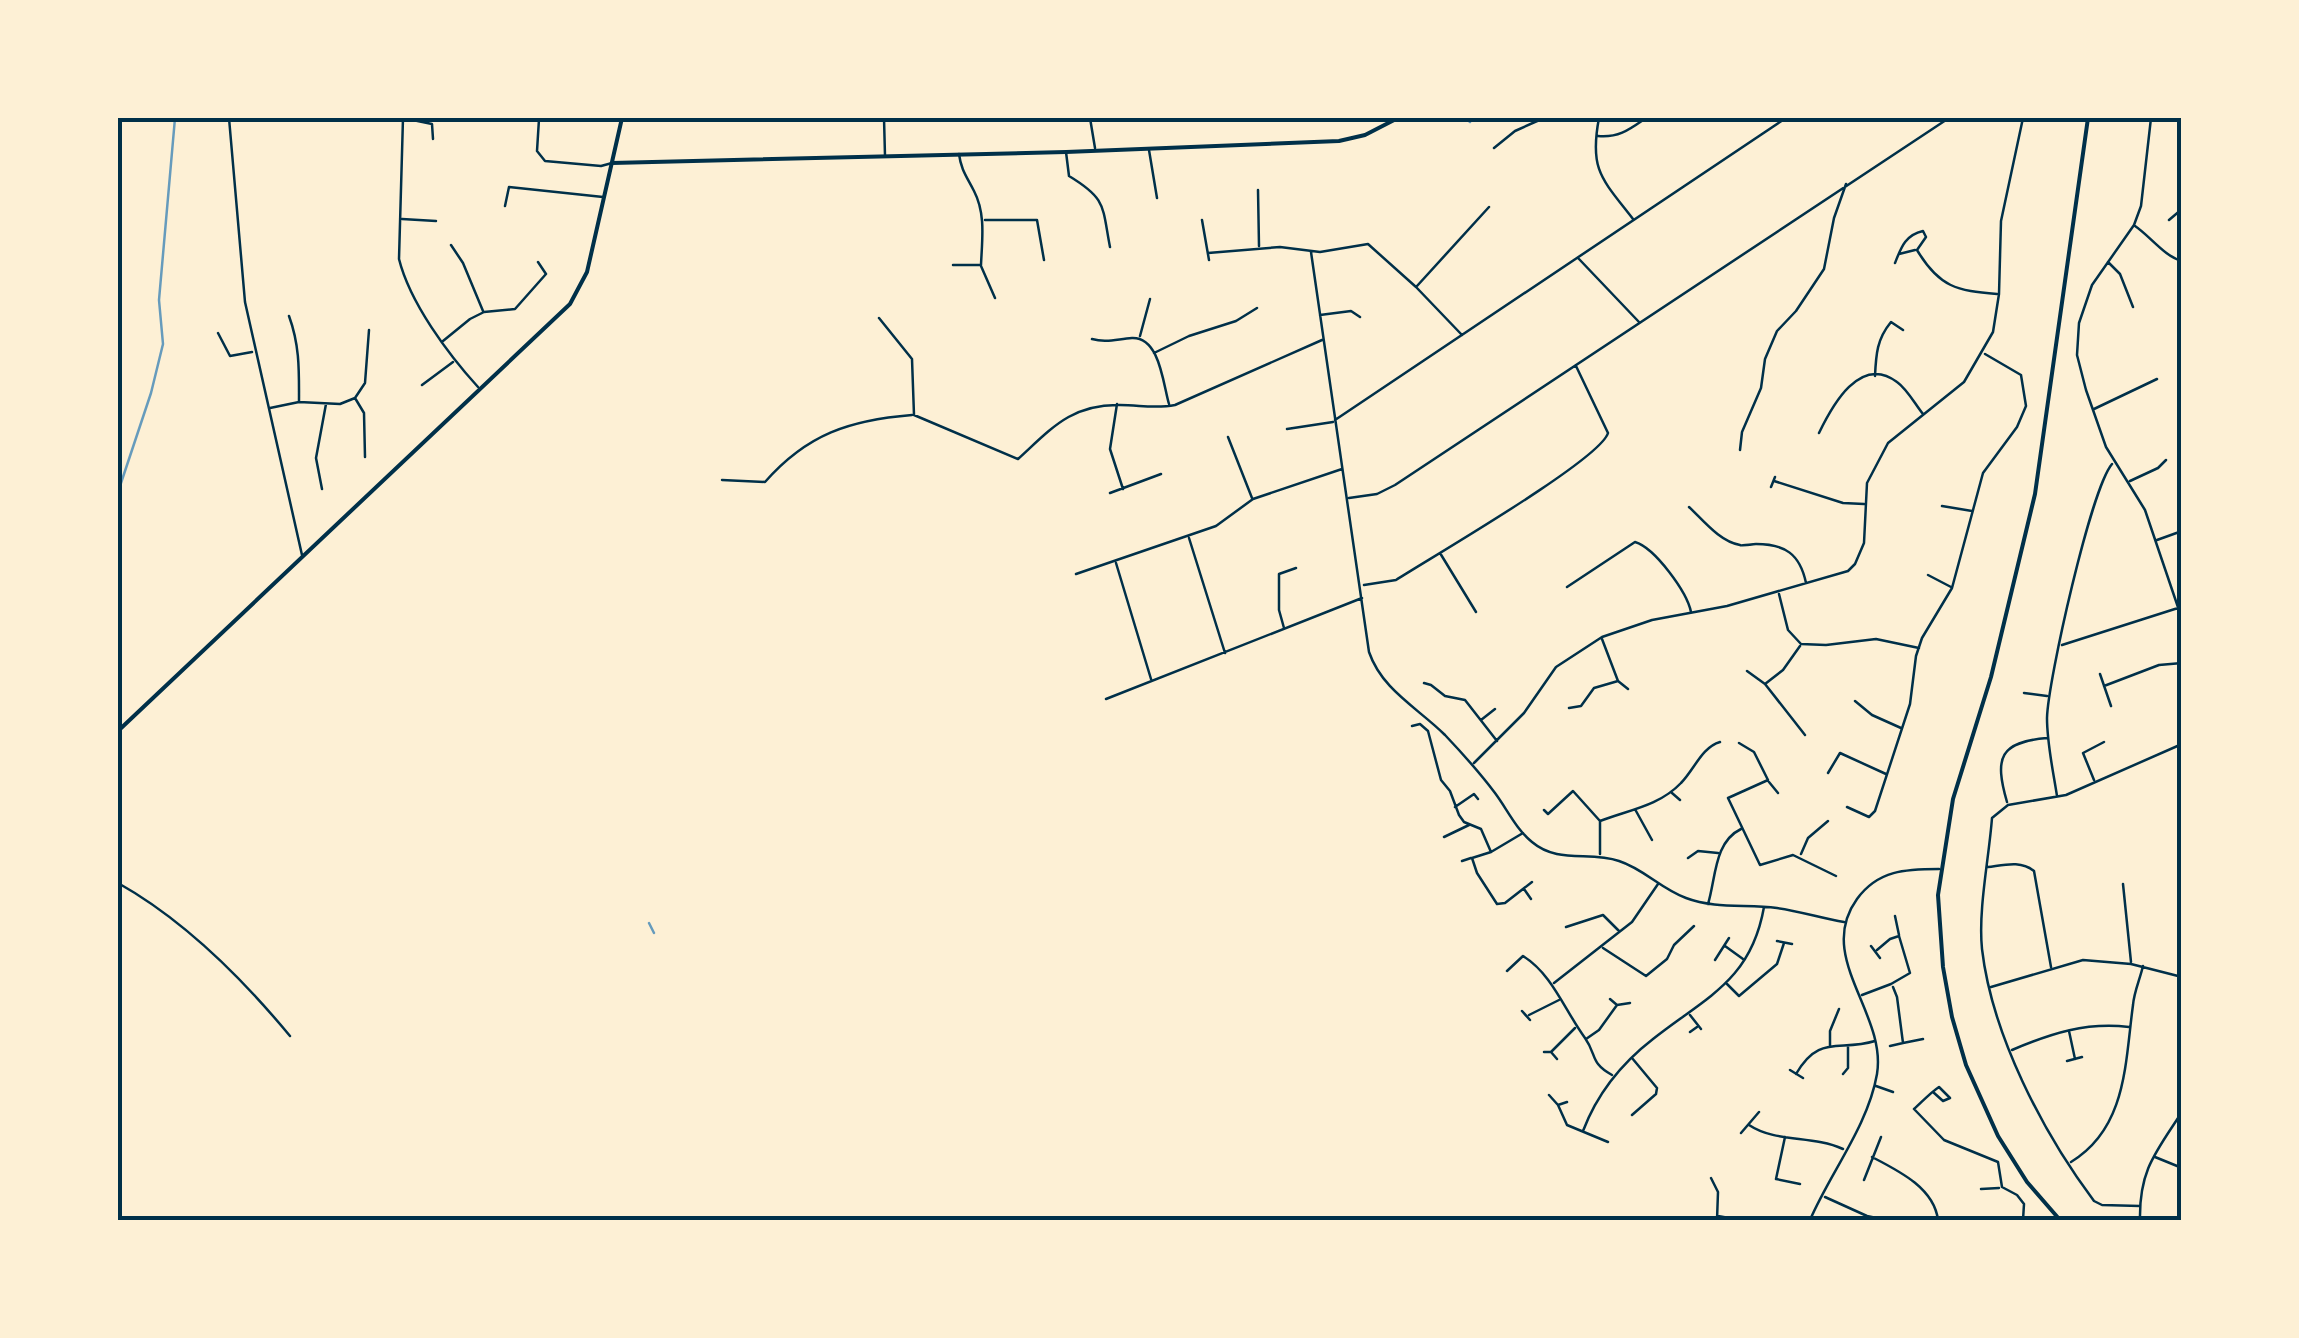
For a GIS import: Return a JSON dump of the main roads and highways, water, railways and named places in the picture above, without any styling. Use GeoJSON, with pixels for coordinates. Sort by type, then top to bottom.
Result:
{"type":"FeatureCollection","features":[{"type":"Feature","properties":{"kind":"waterway"},"geometry":{"type":"LineString","coordinates":[[118,492],[163,344],[159,300],[175,118]]}},
{"type":"Feature","properties":{"kind":"waterway"},"geometry":{"type":"LineString","coordinates":[[1466,118],[1470,122]]}},
{"type":"Feature","properties":{"kind":"waterway"},"geometry":{"type":"LineString","coordinates":[[649,923],[654,933]]}}]}
